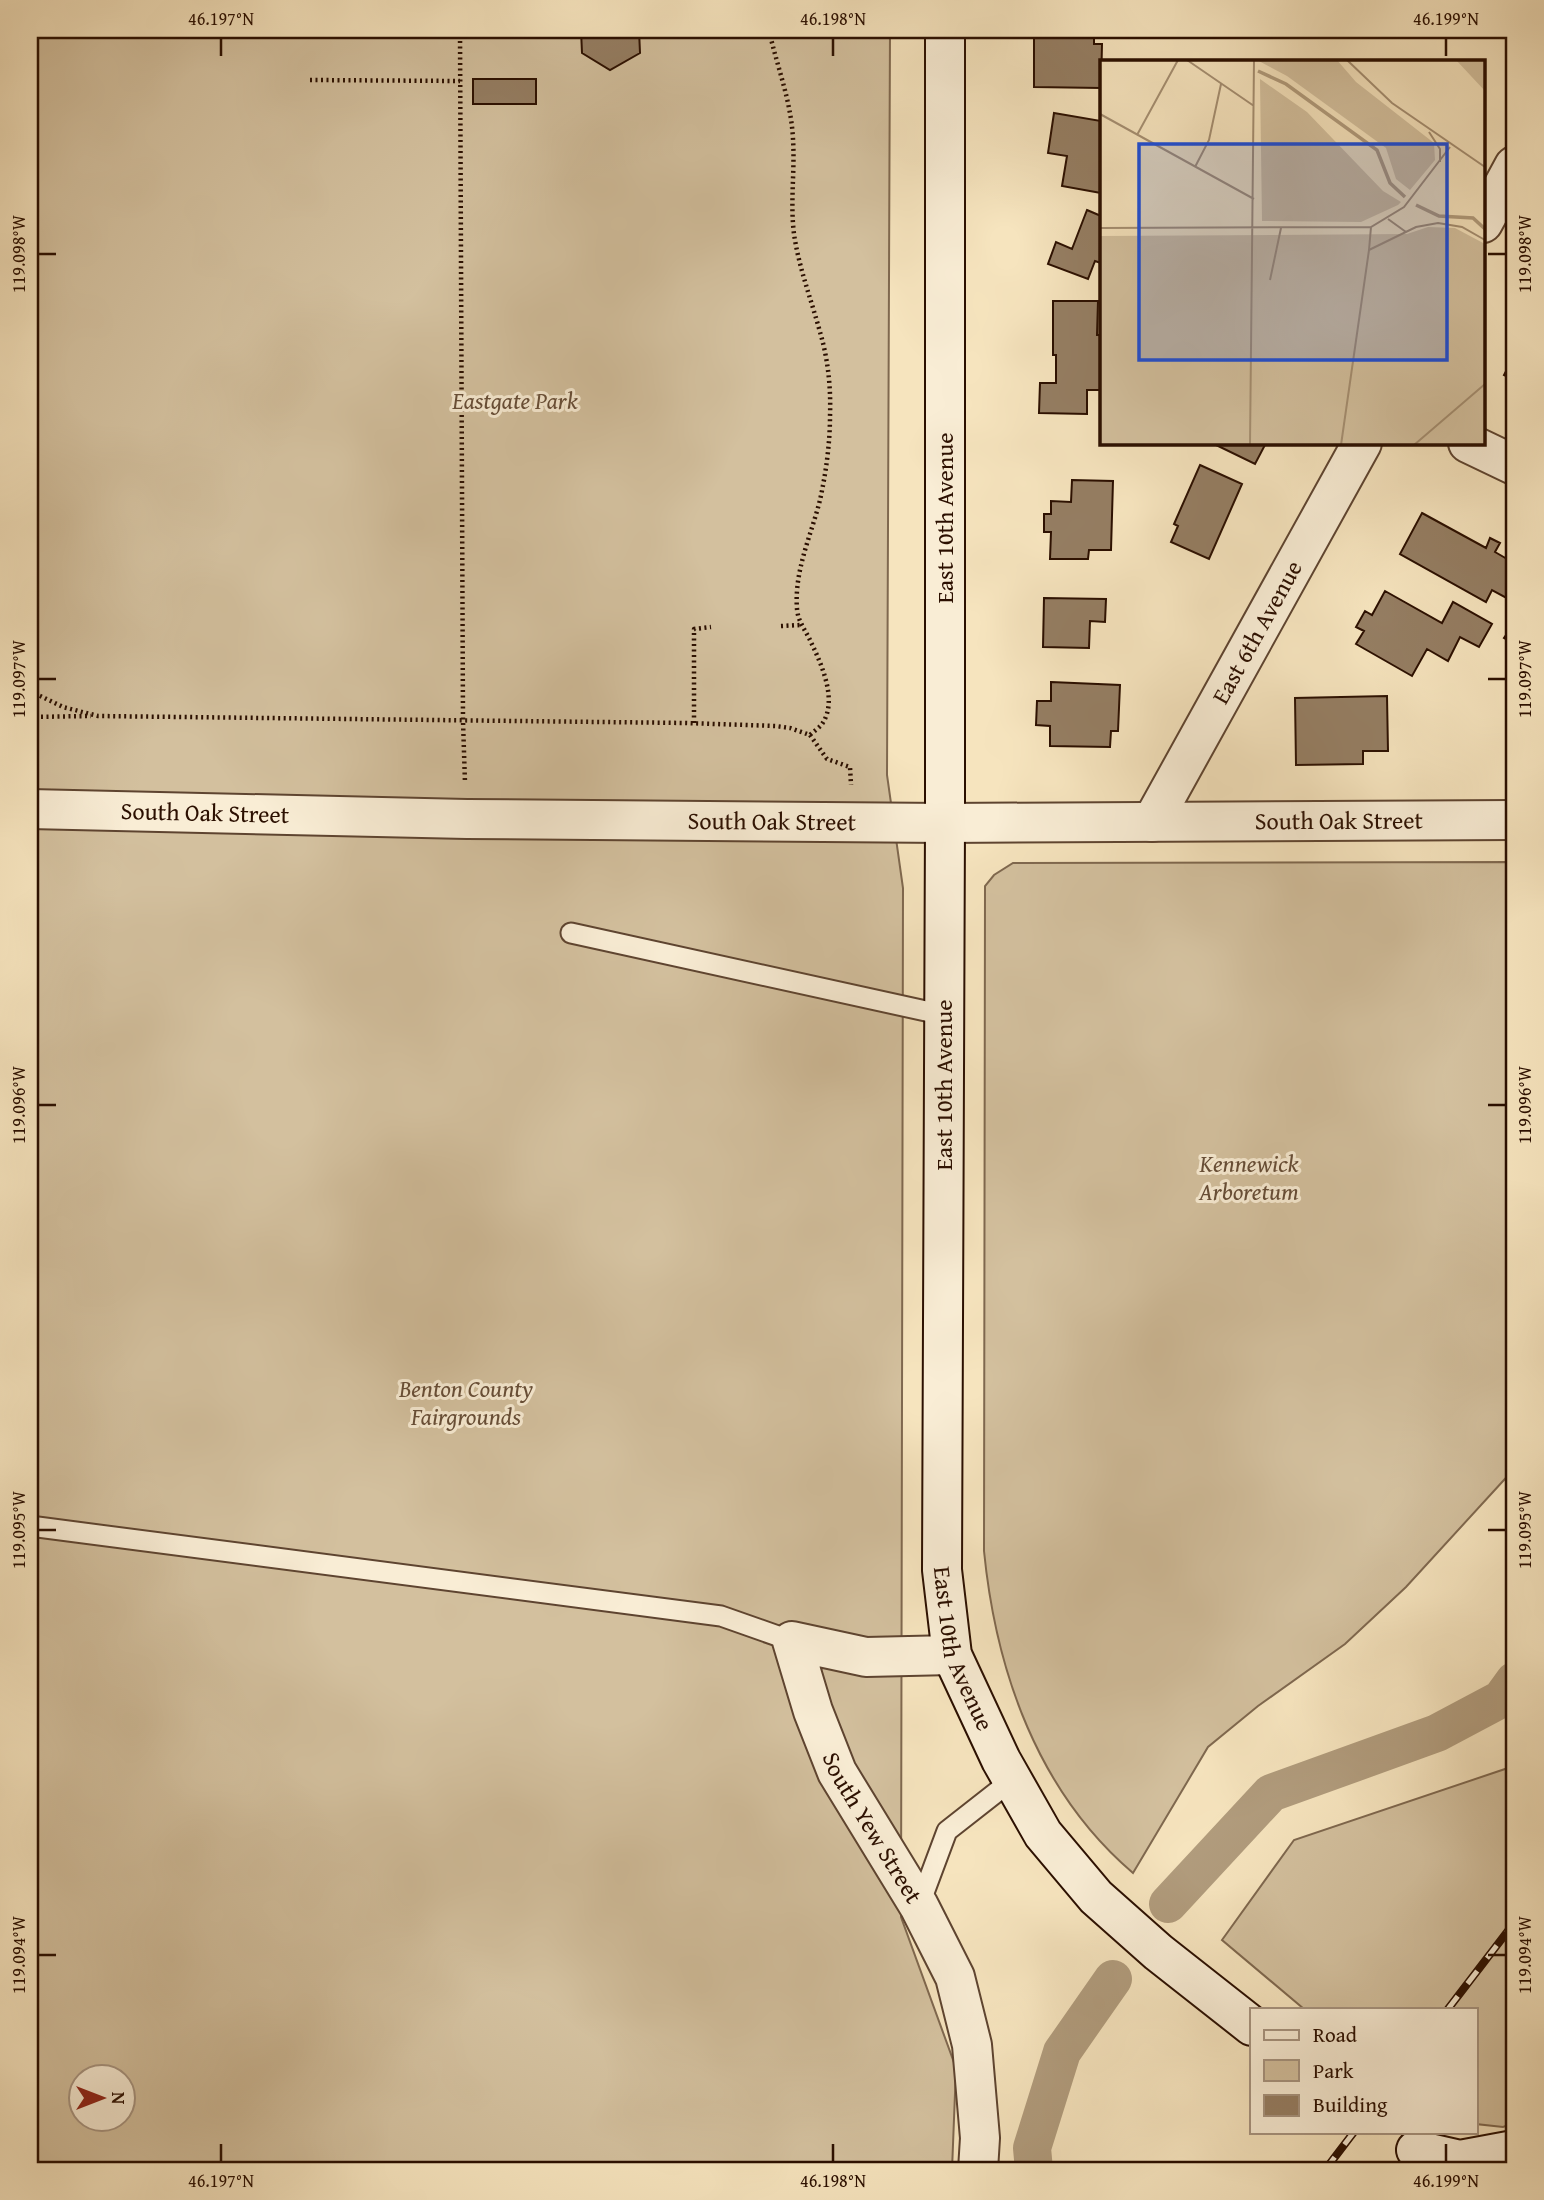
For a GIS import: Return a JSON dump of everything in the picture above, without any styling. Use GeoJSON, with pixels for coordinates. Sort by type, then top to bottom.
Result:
{"type":"FeatureCollection","features":[{"type":"Feature","properties":{"kind":"street","name":"East 10th Avenue"},"geometry":{"type":"LineString","coordinates":[[945,30],[942,1570],[952,1655],[1000,1760],[1043,1834],[1096,1896],[1158,1952],[1250,2024]]}},
{"type":"Feature","properties":{"kind":"street"},"geometry":{"type":"LineString","coordinates":[[1484,221],[1514,166]]}},
{"type":"Feature","properties":{"kind":"street","name":"East 6th Avenue"},"geometry":{"type":"LineString","coordinates":[[1152,822],[1361,444]]}},
{"type":"Feature","properties":{"kind":"street"},"geometry":{"type":"LineString","coordinates":[[1470,444],[1514,465]]}},
{"type":"Feature","properties":{"kind":"street","name":"South Oak Street"},"geometry":{"type":"LineString","coordinates":[[30,809],[467,819],[945,823],[1514,820]]}},
{"type":"Feature","properties":{"kind":"street"},"geometry":{"type":"LineString","coordinates":[[792,1641],[866,1657],[952,1655]]}},
{"type":"Feature","properties":{"kind":"street","name":"South Yew Street"},"geometry":{"type":"LineString","coordinates":[[792,1641],[813,1711],[837,1772],[919,1906],[955,1977],[972,2045],[980,2138],[978,2170]]}},
{"type":"Feature","properties":{"kind":"street"},"geometry":{"type":"LineString","coordinates":[[1416,2151],[1461,2160],[1514,2150]]}},
{"type":"Feature","properties":{"kind":"lane"},"geometry":{"type":"LineString","coordinates":[[571,933],[944,1015]]}},
{"type":"Feature","properties":{"kind":"lane"},"geometry":{"type":"LineString","coordinates":[[30,1526],[721,1616],[792,1641]]}},
{"type":"Feature","properties":{"kind":"lane"},"geometry":{"type":"LineString","coordinates":[[919,1906],[947,1832],[1012,1780]]}},
{"type":"Feature","properties":{"kind":"path"},"geometry":{"type":"LineString","coordinates":[[460,30],[463,721],[467,819]]}},
{"type":"Feature","properties":{"kind":"path"},"geometry":{"type":"LineString","coordinates":[[769,30],[790,109],[794,235],[800,267],[830,375],[827,454],[820,499],[804,549],[797,589],[800,625],[808,636],[825,678],[828,702],[823,722],[810,735]]}},
{"type":"Feature","properties":{"kind":"path"},"geometry":{"type":"LineString","coordinates":[[310,80],[460,81]]}},
{"type":"Feature","properties":{"kind":"path"},"geometry":{"type":"LineString","coordinates":[[781,626],[800,625]]}},
{"type":"Feature","properties":{"kind":"path"},"geometry":{"type":"LineString","coordinates":[[694,723],[694,629],[712,627]]}},
{"type":"Feature","properties":{"kind":"path"},"geometry":{"type":"LineString","coordinates":[[30,691],[63,707],[98,716]]}},
{"type":"Feature","properties":{"kind":"path"},"geometry":{"type":"LineString","coordinates":[[30,717],[776,726],[810,735],[827,759],[850,767],[849,822]]}},
{"type":"Feature","properties":{"kind":"green space","name":"Benton County Fairgrounds"},"geometry":{"type":"Polygon","coordinates":[[[30,30],[890,30],[887,775],[903,888],[901,1917],[956,2068],[952,2170],[30,2170],[30,30]]]}},
{"type":"Feature","properties":{"kind":"green space","name":"Kennewick Arboretum"},"geometry":{"type":"Polygon","coordinates":[[[1514,862],[1514,1469],[1406,1587],[1345,1644],[1258,1706],[1208,1747],[1133,1873],[1100,1841],[1071,1806],[1047,1767],[1027,1727],[1011,1685],[990,1596],[984,1551],[985,886],[994,875],[1013,863],[1514,862]]]}},
{"type":"Feature","properties":{"kind":"green space"},"geometry":{"type":"Polygon","coordinates":[[[1514,1766],[1514,2123],[1503,2127],[1478,2124],[1478,2008],[1303,2008],[1222,1940],[1294,1840],[1514,1766]]]}},
{"type":"Feature","properties":{"kind":"building"},"geometry":{"type":"Polygon","coordinates":[[[581,30],[639,30],[640,53],[610,70],[582,53],[581,30]]]}},
{"type":"Feature","properties":{"kind":"building"},"geometry":{"type":"Polygon","coordinates":[[[1034,30],[1094,30],[1094,44],[1102,44],[1100,88],[1034,87],[1034,30]]]}},
{"type":"Feature","properties":{"kind":"building"},"geometry":{"type":"Polygon","coordinates":[[[1351,30],[1367,30],[1364,36],[1351,30]]]}},
{"type":"Feature","properties":{"kind":"building"},"geometry":{"type":"Polygon","coordinates":[[[473,79],[536,79],[536,104],[473,104],[473,79]]]}},
{"type":"Feature","properties":{"kind":"building"},"geometry":{"type":"Polygon","coordinates":[[[1054,113],[1100,121],[1100,193],[1062,186],[1067,156],[1048,153],[1054,113]]]}},
{"type":"Feature","properties":{"kind":"building"},"geometry":{"type":"Polygon","coordinates":[[[1087,210],[1100,216],[1100,263],[1095,261],[1088,279],[1048,264],[1056,242],[1072,249],[1087,210]]]}},
{"type":"Feature","properties":{"kind":"building"},"geometry":{"type":"Polygon","coordinates":[[[1053,301],[1098,301],[1100,390],[1087,390],[1087,414],[1039,413],[1040,383],[1056,383],[1056,355],[1053,355],[1053,301]]]}},
{"type":"Feature","properties":{"kind":"building"},"geometry":{"type":"Polygon","coordinates":[[[1514,356],[1514,380],[1504,375],[1514,356]]]}},
{"type":"Feature","properties":{"kind":"building"},"geometry":{"type":"Polygon","coordinates":[[[1214,444],[1265,444],[1255,464],[1214,444]]]}},
{"type":"Feature","properties":{"kind":"building"},"geometry":{"type":"Polygon","coordinates":[[[1200,465],[1242,484],[1209,559],[1171,542],[1178,526],[1174,524],[1200,465]]]}},
{"type":"Feature","properties":{"kind":"building"},"geometry":{"type":"Polygon","coordinates":[[[1072,480],[1113,481],[1111,550],[1089,550],[1088,559],[1050,559],[1051,532],[1044,532],[1044,514],[1051,514],[1051,501],[1071,502],[1072,480]]]}},
{"type":"Feature","properties":{"kind":"building"},"geometry":{"type":"Polygon","coordinates":[[[1422,513],[1486,548],[1490,538],[1500,543],[1495,552],[1514,563],[1514,602],[1492,590],[1486,602],[1400,554],[1422,513]]]}},
{"type":"Feature","properties":{"kind":"building"},"geometry":{"type":"Polygon","coordinates":[[[1385,591],[1442,623],[1453,602],[1492,624],[1479,647],[1460,637],[1448,661],[1427,649],[1412,676],[1356,644],[1364,631],[1356,627],[1365,611],[1372,615],[1385,591]]]}},
{"type":"Feature","properties":{"kind":"building"},"geometry":{"type":"Polygon","coordinates":[[[1044,598],[1106,599],[1105,622],[1090,621],[1089,648],[1043,647],[1044,598]]]}},
{"type":"Feature","properties":{"kind":"building"},"geometry":{"type":"Polygon","coordinates":[[[1514,626],[1514,644],[1504,638],[1514,626]]]}},
{"type":"Feature","properties":{"kind":"building"},"geometry":{"type":"Polygon","coordinates":[[[1051,682],[1120,685],[1118,731],[1111,731],[1110,747],[1050,746],[1050,726],[1036,725],[1037,701],[1051,701],[1051,682]]]}},
{"type":"Feature","properties":{"kind":"building"},"geometry":{"type":"Polygon","coordinates":[[[1387,696],[1388,751],[1363,751],[1363,764],[1296,765],[1295,698],[1387,696]]]}},
{"type":"Feature","properties":{"kind":"building"},"geometry":{"type":"Polygon","coordinates":[[[1514,696],[1514,763],[1513,763],[1514,696]]]}},
{"type":"Feature","properties":{"kind":"waterway"},"geometry":{"type":"LineString","coordinates":[[1168,1904],[1271,1793],[1437,1733],[1501,1699],[1514,1681]]}},
{"type":"Feature","properties":{"kind":"waterway"},"geometry":{"type":"LineString","coordinates":[[1034,2170],[1032,2148],[1062,2052],[1113,1979]]}},
{"type":"Feature","properties":{"kind":"railway"},"geometry":{"type":"LineString","coordinates":[[1449,2008],[1514,1923]]}},
{"type":"Feature","properties":{"kind":"railway"},"geometry":{"type":"LineString","coordinates":[[1325,2170],[1352,2134]]}},
{"type":"Feature","properties":{"kind":"park label","name":"Eastgate Park"},"geometry":{"type":"Point","coordinates":[515,401]}}]}
